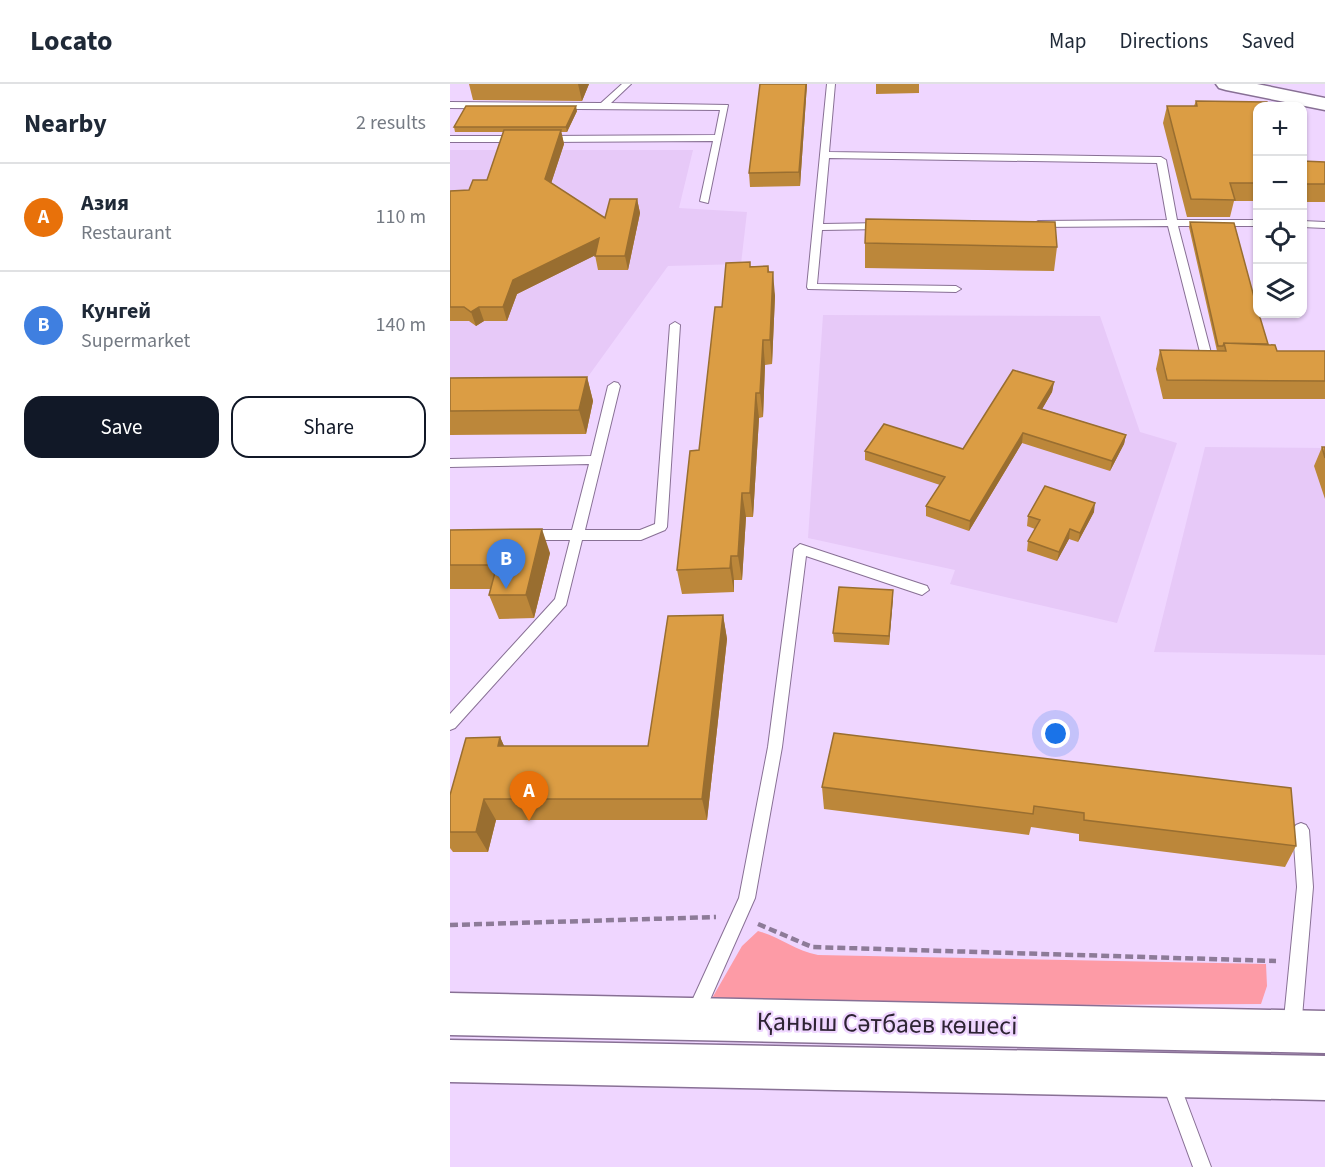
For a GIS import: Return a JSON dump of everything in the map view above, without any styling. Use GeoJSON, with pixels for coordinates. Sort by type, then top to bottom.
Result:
{"type":"FeatureCollection","features":[{"type":"Feature","properties":{"kind":"main road"},"geometry":{"type":"LineString","coordinates":[[1226,84],[1325,104]]}},
{"type":"Feature","properties":{"kind":"main road","name":"Қаныш Сәтбаев көшесі"},"geometry":{"type":"LineString","coordinates":[[450,1014],[1309,1032]]}},
{"type":"Feature","properties":{"kind":"main road","name":"Қаныш Сәтбаев көшесі"},"geometry":{"type":"LineString","coordinates":[[450,1061],[1325,1078]]}},
{"type":"Feature","properties":{"kind":"lane"},"geometry":{"type":"LineString","coordinates":[[603,106],[627,84]]}},
{"type":"Feature","properties":{"kind":"lane"},"geometry":{"type":"LineString","coordinates":[[831,84],[812,287],[956,289]]}},
{"type":"Feature","properties":{"kind":"lane"},"geometry":{"type":"LineString","coordinates":[[450,105],[725,107],[705,201]]}},
{"type":"Feature","properties":{"kind":"lane"},"geometry":{"type":"LineString","coordinates":[[450,139],[717,138]]}},
{"type":"Feature","properties":{"kind":"lane"},"geometry":{"type":"LineString","coordinates":[[825,155],[1161,160],[1172,222],[1206,356],[1230,356]]}},
{"type":"Feature","properties":{"kind":"lane"},"geometry":{"type":"LineString","coordinates":[[1031,224],[1253,223]]}},
{"type":"Feature","properties":{"kind":"lane"},"geometry":{"type":"LineString","coordinates":[[1307,224],[1325,225]]}},
{"type":"Feature","properties":{"kind":"lane"},"geometry":{"type":"LineString","coordinates":[[818,227],[889,226]]}},
{"type":"Feature","properties":{"kind":"lane"},"geometry":{"type":"LineString","coordinates":[[519,535],[641,535],[661,527],[675,325]]}},
{"type":"Feature","properties":{"kind":"lane"},"geometry":{"type":"LineString","coordinates":[[450,724],[561,600],[614,386]]}},
{"type":"Feature","properties":{"kind":"lane"},"geometry":{"type":"LineString","coordinates":[[450,463],[595,460]]}},
{"type":"Feature","properties":{"kind":"lane"},"geometry":{"type":"LineString","coordinates":[[693,1019],[747,898],[775,747],[800,549],[922,590]]}},
{"type":"Feature","properties":{"kind":"lane"},"geometry":{"type":"LineString","coordinates":[[1301,830],[1305,887],[1298,962],[1309,1032]]}},
{"type":"Feature","properties":{"kind":"lane"},"geometry":{"type":"LineString","coordinates":[[1168,1075],[1202,1167]]}},
{"type":"Feature","properties":{"kind":"path"},"geometry":{"type":"LineString","coordinates":[[450,925],[739,916],[812,947],[1298,962]]}},
{"type":"Feature","properties":{"kind":"shaded area"},"geometry":{"type":"Polygon","coordinates":[[[450,150],[693,150],[679,208],[747,212],[741,264],[668,266],[574,396],[450,395],[450,150]]]}},
{"type":"Feature","properties":{"kind":"shaded area"},"geometry":{"type":"Polygon","coordinates":[[[823,315],[1100,316],[1140,432],[1177,443],[1117,623],[950,584],[955,570],[808,538],[823,315]]]}},
{"type":"Feature","properties":{"kind":"shaded area"},"geometry":{"type":"Polygon","coordinates":[[[1205,447],[1325,448],[1325,655],[1154,652],[1205,447]]]}},
{"type":"Feature","properties":{"kind":"shaded area"},"geometry":{"type":"Polygon","coordinates":[[[758,931],[818,955],[1266,964],[1267,986],[1261,1004],[711,1007],[711,1000],[742,946],[758,931]]]}},
{"type":"Feature","properties":{"kind":"building"},"geometry":{"type":"Polygon","coordinates":[[[760,84],[806,84],[799,172],[749,173],[760,84]]]}},
{"type":"Feature","properties":{"kind":"building"},"geometry":{"type":"Polygon","coordinates":[[[1196,101],[1267,102],[1253,102],[1253,183],[1230,183],[1235,200],[1191,199],[1167,106],[1197,106],[1196,101]]]}},
{"type":"Feature","properties":{"kind":"building"},"geometry":{"type":"Polygon","coordinates":[[[466,106],[576,106],[566,127],[454,127],[466,106]]]}},
{"type":"Feature","properties":{"kind":"building"},"geometry":{"type":"Polygon","coordinates":[[[504,130],[561,130],[545,179],[605,218],[610,199],[637,199],[625,256],[595,256],[599,238],[513,280],[503,307],[479,307],[471,312],[464,307],[450,307],[450,191],[469,190],[473,180],[487,180],[504,130]]]}},
{"type":"Feature","properties":{"kind":"building"},"geometry":{"type":"Polygon","coordinates":[[[1307,161],[1325,162],[1325,184],[1307,184],[1307,161]]]}},
{"type":"Feature","properties":{"kind":"building"},"geometry":{"type":"Polygon","coordinates":[[[866,219],[1055,222],[1057,247],[865,243],[866,219]]]}},
{"type":"Feature","properties":{"kind":"building"},"geometry":{"type":"Polygon","coordinates":[[[1190,222],[1234,223],[1253,293],[1253,318],[1260,318],[1268,344],[1224,343],[1223,346],[1218,346],[1190,222]]]}},
{"type":"Feature","properties":{"kind":"building"},"geometry":{"type":"Polygon","coordinates":[[[750,262],[750,267],[768,266],[768,272],[773,272],[770,340],[763,340],[760,393],[756,393],[750,493],[742,493],[738,556],[731,556],[730,568],[677,570],[690,451],[699,450],[715,307],[722,307],[726,263],[750,262]]]}},
{"type":"Feature","properties":{"kind":"building"},"geometry":{"type":"Polygon","coordinates":[[[1224,343],[1275,345],[1277,351],[1325,351],[1325,381],[1167,380],[1160,350],[1226,351],[1224,343]]]}},
{"type":"Feature","properties":{"kind":"building"},"geometry":{"type":"Polygon","coordinates":[[[1013,370],[1054,382],[1038,408],[1126,435],[1112,461],[1023,433],[970,521],[926,506],[945,477],[865,451],[884,424],[963,449],[1013,370]]]}},
{"type":"Feature","properties":{"kind":"building"},"geometry":{"type":"Polygon","coordinates":[[[587,377],[579,410],[450,411],[450,378],[587,377]]]}},
{"type":"Feature","properties":{"kind":"building"},"geometry":{"type":"Polygon","coordinates":[[[1045,486],[1095,503],[1080,533],[1070,529],[1059,552],[1028,541],[1040,520],[1028,516],[1045,486]]]}},
{"type":"Feature","properties":{"kind":"building"},"geometry":{"type":"Polygon","coordinates":[[[542,529],[526,595],[489,595],[497,565],[450,565],[450,530],[542,529]]]}},
{"type":"Feature","properties":{"kind":"building"},"geometry":{"type":"Polygon","coordinates":[[[839,587],[893,590],[889,636],[833,633],[839,587]]]}},
{"type":"Feature","properties":{"kind":"building"},"geometry":{"type":"Polygon","coordinates":[[[723,615],[702,799],[484,799],[476,832],[450,832],[450,795],[466,738],[500,737],[498,746],[648,746],[668,616],[723,615]]]}},
{"type":"Feature","properties":{"kind":"building"},"geometry":{"type":"Polygon","coordinates":[[[834,733],[1291,788],[1296,846],[1084,820],[1084,813],[1034,806],[1033,814],[822,787],[834,733]]]}},
{"type":"Feature","properties":{"kind":"place","name":"Кунгей"},"geometry":{"type":"Point","coordinates":[506,589]}},
{"type":"Feature","properties":{"kind":"place","name":"Азия"},"geometry":{"type":"Point","coordinates":[529,821]}}]}
